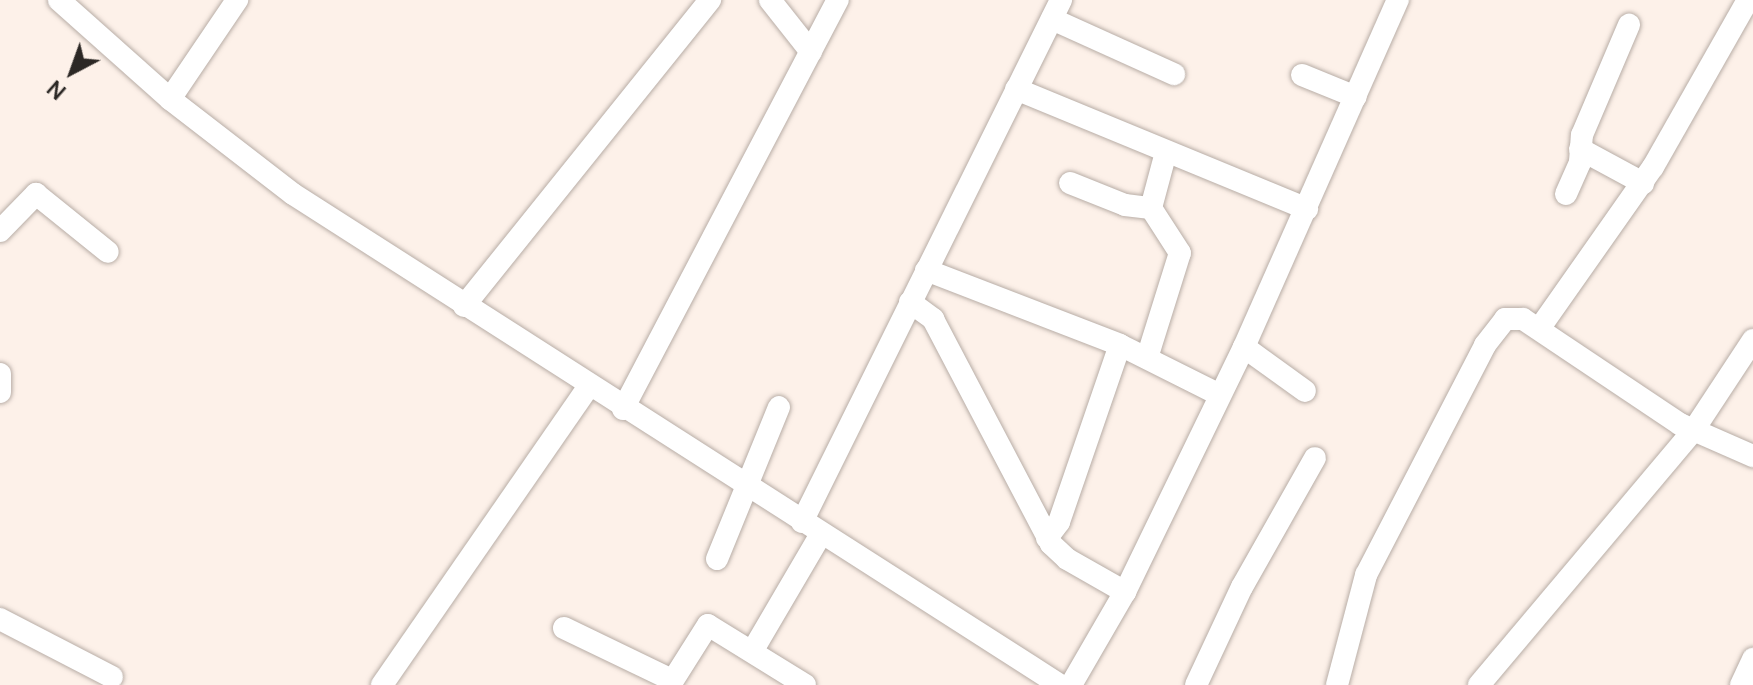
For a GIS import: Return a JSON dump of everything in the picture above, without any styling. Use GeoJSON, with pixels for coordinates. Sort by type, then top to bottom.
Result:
{"type":"FeatureCollection","features":[{"type":"Feature","properties":{"kind":"street"},"geometry":{"type":"LineString","coordinates":[[59,0],[170,99],[251,164],[588,387],[1060,685]]}},
{"type":"Feature","properties":{"kind":"street"},"geometry":{"type":"LineString","coordinates":[[170,99],[237,0]]}},
{"type":"Feature","properties":{"kind":"street"},"geometry":{"type":"LineString","coordinates":[[464,306],[710,0]]}},
{"type":"Feature","properties":{"kind":"street"},"geometry":{"type":"LineString","coordinates":[[770,0],[811,52]]}},
{"type":"Feature","properties":{"kind":"street"},"geometry":{"type":"LineString","coordinates":[[623,409],[838,0]]}},
{"type":"Feature","properties":{"kind":"street"},"geometry":{"type":"LineString","coordinates":[[1071,685],[1125,592],[1244,347],[1398,0]]}},
{"type":"Feature","properties":{"kind":"street"},"geometry":{"type":"LineString","coordinates":[[1539,329],[1643,183],[1748,0]]}},
{"type":"Feature","properties":{"kind":"street"},"geometry":{"type":"LineString","coordinates":[[753,650],[811,528],[910,302],[1057,10],[1174,74]]}},
{"type":"Feature","properties":{"kind":"street"},"geometry":{"type":"LineString","coordinates":[[1566,194],[1580,149],[1629,25]]}},
{"type":"Feature","properties":{"kind":"street"},"geometry":{"type":"LineString","coordinates":[[1302,75],[1356,97]]}},
{"type":"Feature","properties":{"kind":"street"},"geometry":{"type":"LineString","coordinates":[[1016,89],[1307,209]]}},
{"type":"Feature","properties":{"kind":"street"},"geometry":{"type":"LineString","coordinates":[[1580,149],[1643,183]]}},
{"type":"Feature","properties":{"kind":"street"},"geometry":{"type":"LineString","coordinates":[[1147,358],[1180,253],[1151,208],[1166,152]]}},
{"type":"Feature","properties":{"kind":"street"},"geometry":{"type":"LineString","coordinates":[[1070,183],[1125,205],[1151,208]]}},
{"type":"Feature","properties":{"kind":"street"},"geometry":{"type":"LineString","coordinates":[[0,231],[36,194],[108,252]]}},
{"type":"Feature","properties":{"kind":"street"},"geometry":{"type":"LineString","coordinates":[[926,270],[1120,345],[1220,395]]}},
{"type":"Feature","properties":{"kind":"street"},"geometry":{"type":"LineString","coordinates":[[910,302],[933,319],[1047,538],[1067,559],[1125,592]]}},
{"type":"Feature","properties":{"kind":"street"},"geometry":{"type":"LineString","coordinates":[[1337,685],[1366,575],[1485,345],[1505,319],[1523,319],[1693,431],[1753,456]]}},
{"type":"Feature","properties":{"kind":"street"},"geometry":{"type":"LineString","coordinates":[[1479,685],[1693,431],[1753,340]]}},
{"type":"Feature","properties":{"kind":"street"},"geometry":{"type":"LineString","coordinates":[[1047,538],[1059,522],[1120,345]]}},
{"type":"Feature","properties":{"kind":"street"},"geometry":{"type":"LineString","coordinates":[[1244,347],[1305,391]]}},
{"type":"Feature","properties":{"kind":"street"},"geometry":{"type":"LineString","coordinates":[[0,374],[0,392]]}},
{"type":"Feature","properties":{"kind":"street"},"geometry":{"type":"LineString","coordinates":[[382,685],[588,387]]}},
{"type":"Feature","properties":{"kind":"street"},"geometry":{"type":"LineString","coordinates":[[717,559],[744,486],[779,407]]}},
{"type":"Feature","properties":{"kind":"street"},"geometry":{"type":"LineString","coordinates":[[1196,685],[1242,587],[1315,458]]}},
{"type":"Feature","properties":{"kind":"street"},"geometry":{"type":"LineString","coordinates":[[0,619],[112,677]]}},
{"type":"Feature","properties":{"kind":"street"},"geometry":{"type":"LineString","coordinates":[[564,628],[671,682],[708,625],[753,650],[805,685]]}},
{"type":"Feature","properties":{"kind":"street"},"geometry":{"type":"LineString","coordinates":[[1741,685],[1753,659]]}}]}
